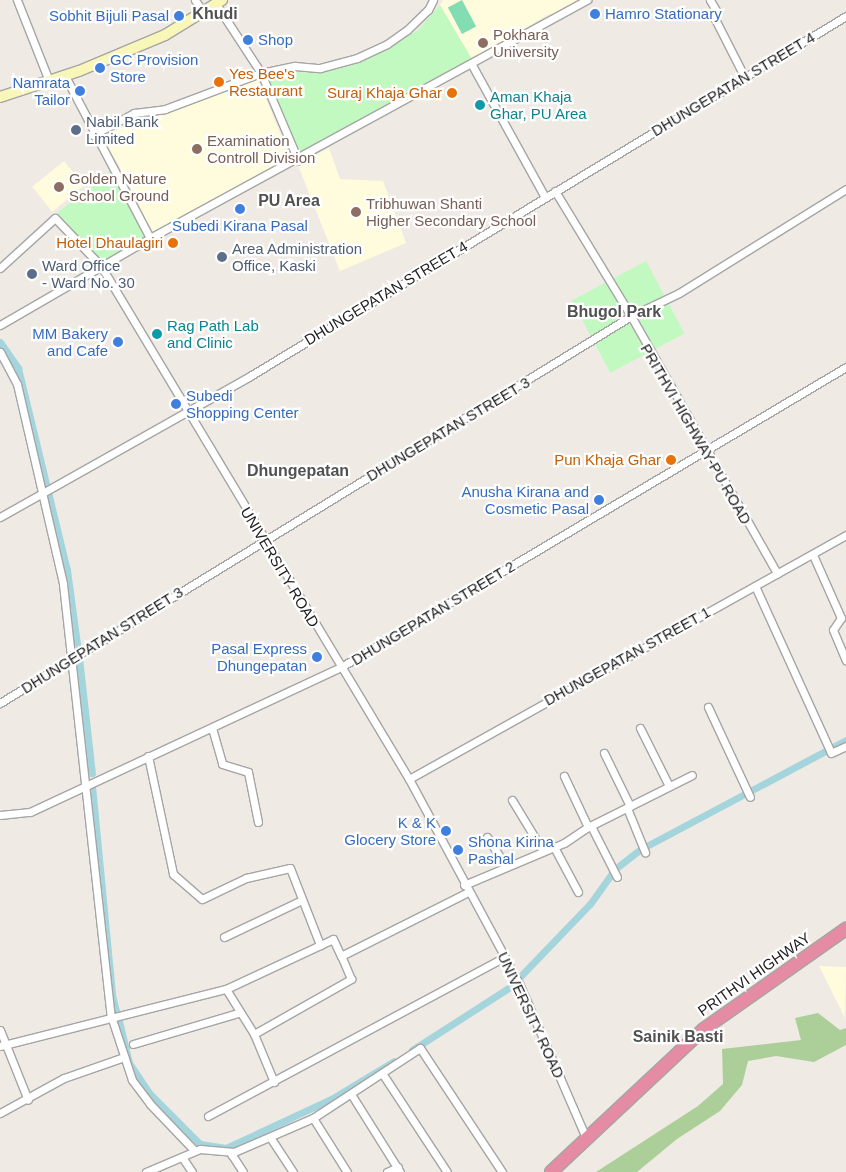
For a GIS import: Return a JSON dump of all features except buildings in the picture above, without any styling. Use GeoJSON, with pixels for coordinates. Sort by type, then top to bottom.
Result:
{"type":"FeatureCollection","features":[{"type":"Feature","properties":{"kind":"highway","name":"PRITHVI HIGHWAY"},"geometry":{"type":"LineString","coordinates":[[552,1172],[704,1029],[846,929]]}},
{"type":"Feature","properties":{"kind":"main road"},"geometry":{"type":"LineString","coordinates":[[0,97],[65,76],[165,35],[219,2]]}},
{"type":"Feature","properties":{"kind":"street"},"geometry":{"type":"LineString","coordinates":[[17,0],[49,82]]}},
{"type":"Feature","properties":{"kind":"street"},"geometry":{"type":"LineString","coordinates":[[195,0],[203,12]]}},
{"type":"Feature","properties":{"kind":"street"},"geometry":{"type":"LineString","coordinates":[[93,135],[134,113],[165,109],[261,73],[295,66],[320,68],[357,58],[387,44],[407,30],[428,10],[434,0]]}},
{"type":"Feature","properties":{"kind":"street"},"geometry":{"type":"LineString","coordinates":[[0,325],[150,238],[298,160],[587,0]]}},
{"type":"Feature","properties":{"kind":"street"},"geometry":{"type":"LineString","coordinates":[[710,0],[717,12],[715,19],[745,78]]}},
{"type":"Feature","properties":{"kind":"street"},"geometry":{"type":"LineString","coordinates":[[219,2],[261,73],[298,160]]}},
{"type":"Feature","properties":{"kind":"street","name":"DHUNGEPATAN STREET 4"},"geometry":{"type":"LineString","coordinates":[[0,517],[187,411],[846,16]]}},
{"type":"Feature","properties":{"kind":"street"},"geometry":{"type":"LineString","coordinates":[[472,65],[545,197]]}},
{"type":"Feature","properties":{"kind":"street"},"geometry":{"type":"LineString","coordinates":[[65,76],[93,135],[150,238]]}},
{"type":"Feature","properties":{"kind":"street","name":"DHUNGEPATAN STREET 3"},"geometry":{"type":"LineString","coordinates":[[0,703],[73,656],[631,316],[679,293],[846,189]]}},
{"type":"Feature","properties":{"kind":"street","name":"PRITHVI HIGHWAY-PU ROAD"},"geometry":{"type":"LineString","coordinates":[[554,191],[631,316],[706,452],[778,573]]}},
{"type":"Feature","properties":{"kind":"street","name":"UNIVERSITY ROAD"},"geometry":{"type":"LineString","coordinates":[[0,268],[55,218],[101,266],[264,540],[409,778],[464,885],[519,983],[586,1138]]}},
{"type":"Feature","properties":{"kind":"street"},"geometry":{"type":"LineString","coordinates":[[0,352],[17,384],[47,490],[63,584],[73,656],[106,983],[112,1019],[132,1080],[150,1104],[194,1150]]}},
{"type":"Feature","properties":{"kind":"street","name":"DHUNGEPATAN STREET 2"},"geometry":{"type":"LineString","coordinates":[[0,815],[30,812],[341,667],[706,452],[846,367]]}},
{"type":"Feature","properties":{"kind":"street","name":"DHUNGEPATAN STREET 1"},"geometry":{"type":"LineString","coordinates":[[409,778],[846,536]]}},
{"type":"Feature","properties":{"kind":"street"},"geometry":{"type":"LineString","coordinates":[[813,555],[841,618],[832,630],[846,660]]}},
{"type":"Feature","properties":{"kind":"street"},"geometry":{"type":"LineString","coordinates":[[755,586],[831,753],[846,746]]}},
{"type":"Feature","properties":{"kind":"street"},"geometry":{"type":"LineString","coordinates":[[708,707],[750,798]]}},
{"type":"Feature","properties":{"kind":"street"},"geometry":{"type":"LineString","coordinates":[[212,728],[222,764],[248,772],[258,822]]}},
{"type":"Feature","properties":{"kind":"street"},"geometry":{"type":"LineString","coordinates":[[640,728],[669,786]]}},
{"type":"Feature","properties":{"kind":"street"},"geometry":{"type":"LineString","coordinates":[[604,753],[629,807],[645,852]]}},
{"type":"Feature","properties":{"kind":"street"},"geometry":{"type":"LineString","coordinates":[[148,756],[173,874],[202,899],[246,878],[290,868],[320,945]]}},
{"type":"Feature","properties":{"kind":"street"},"geometry":{"type":"LineString","coordinates":[[464,885],[554,847],[589,826],[692,775]]}},
{"type":"Feature","properties":{"kind":"street"},"geometry":{"type":"LineString","coordinates":[[564,776],[617,877]]}},
{"type":"Feature","properties":{"kind":"street"},"geometry":{"type":"LineString","coordinates":[[512,800],[543,851]]}},
{"type":"Feature","properties":{"kind":"street"},"geometry":{"type":"LineString","coordinates":[[486,836],[506,866]]}},
{"type":"Feature","properties":{"kind":"street"},"geometry":{"type":"LineString","coordinates":[[554,847],[578,892]]}},
{"type":"Feature","properties":{"kind":"street"},"geometry":{"type":"LineString","coordinates":[[341,956],[468,892]]}},
{"type":"Feature","properties":{"kind":"street"},"geometry":{"type":"LineString","coordinates":[[224,937],[302,900]]}},
{"type":"Feature","properties":{"kind":"street"},"geometry":{"type":"LineString","coordinates":[[2,1045],[226,989],[333,939],[352,979],[254,1034]]}},
{"type":"Feature","properties":{"kind":"street"},"geometry":{"type":"LineString","coordinates":[[208,1116],[504,957]]}},
{"type":"Feature","properties":{"kind":"street"},"geometry":{"type":"LineString","coordinates":[[226,989],[238,1013],[254,1034],[274,1082]]}},
{"type":"Feature","properties":{"kind":"street"},"geometry":{"type":"LineString","coordinates":[[133,1044],[238,1013]]}},
{"type":"Feature","properties":{"kind":"street"},"geometry":{"type":"LineString","coordinates":[[0,1030],[2,1045],[28,1100]]}},
{"type":"Feature","properties":{"kind":"street"},"geometry":{"type":"LineString","coordinates":[[146,1172],[194,1150],[234,1152],[313,1118],[420,1048],[502,1172]]}},
{"type":"Feature","properties":{"kind":"street"},"geometry":{"type":"LineString","coordinates":[[0,1113],[28,1100],[64,1078],[124,1057]]}},
{"type":"Feature","properties":{"kind":"street"},"geometry":{"type":"LineString","coordinates":[[382,1073],[447,1172]]}},
{"type":"Feature","properties":{"kind":"street"},"geometry":{"type":"LineString","coordinates":[[351,1094],[399,1170],[387,1172]]}},
{"type":"Feature","properties":{"kind":"street"},"geometry":{"type":"LineString","coordinates":[[313,1118],[347,1172]]}},
{"type":"Feature","properties":{"kind":"street"},"geometry":{"type":"LineString","coordinates":[[270,1137],[293,1172]]}},
{"type":"Feature","properties":{"kind":"street"},"geometry":{"type":"LineString","coordinates":[[234,1152],[232,1155],[243,1172]]}},
{"type":"Feature","properties":{"kind":"street"},"geometry":{"type":"LineString","coordinates":[[182,1157],[192,1172]]}},
{"type":"Feature","properties":{"kind":"shaded area","name":"Pokhara University"},"geometry":{"type":"Polygon","coordinates":[[[443,0],[579,0],[557,14],[547,15],[473,61],[440,5],[443,0]]]}},
{"type":"Feature","properties":{"kind":"shaded area","name":"Examination Controll Division"},"geometry":{"type":"Polygon","coordinates":[[[258,79],[291,160],[153,233],[117,162],[101,139],[148,113],[169,112],[258,79]]]}},
{"type":"Feature","properties":{"kind":"shaded area","name":"Tribhuwan Shanti Higher Secondary School"},"geometry":{"type":"Polygon","coordinates":[[[329,148],[340,179],[383,181],[406,243],[340,271],[298,165],[329,148]]]}},
{"type":"Feature","properties":{"kind":"shaded area","name":"Golden Nature School Ground"},"geometry":{"type":"Polygon","coordinates":[[[64,161],[84,186],[52,212],[32,187],[64,161]]]}},
{"type":"Feature","properties":{"kind":"shaded area"},"geometry":{"type":"Polygon","coordinates":[[[819,966],[846,967],[845,1018],[819,966]]]}},
{"type":"Feature","properties":{"kind":"green space"},"geometry":{"type":"Polygon","coordinates":[[[462,0],[476,26],[462,34],[448,8],[462,0]]]}},
{"type":"Feature","properties":{"kind":"green space"},"geometry":{"type":"Polygon","coordinates":[[[440,5],[473,61],[300,156],[267,77],[292,72],[322,73],[353,65],[417,31],[440,5]]]}},
{"type":"Feature","properties":{"kind":"green space"},"geometry":{"type":"Polygon","coordinates":[[[110,171],[145,237],[101,263],[57,213],[110,171]]]}},
{"type":"Feature","properties":{"kind":"green space","name":"Bhugol Park"},"geometry":{"type":"Polygon","coordinates":[[[646,261],[684,333],[610,373],[572,300],[646,261]]]}},
{"type":"Feature","properties":{"kind":"green space"},"geometry":{"type":"Polygon","coordinates":[[[818,1013],[840,1030],[846,1028],[846,1045],[814,1062],[776,1056],[748,1061],[742,1085],[720,1111],[677,1139],[637,1172],[596,1172],[698,1106],[723,1084],[722,1049],[801,1040],[795,1018],[818,1013]]]}},
{"type":"Feature","properties":{"kind":"waterway"},"geometry":{"type":"LineString","coordinates":[[0,342],[18,368],[67,570],[78,651]]}},
{"type":"Feature","properties":{"kind":"waterway"},"geometry":{"type":"LineString","coordinates":[[79,658],[92,773]]}},
{"type":"Feature","properties":{"kind":"waterway"},"geometry":{"type":"LineString","coordinates":[[412,1050],[510,987],[590,904],[615,869],[641,849],[846,740]]}},
{"type":"Feature","properties":{"kind":"waterway"},"geometry":{"type":"LineString","coordinates":[[92,786],[112,995],[117,1015]]}},
{"type":"Feature","properties":{"kind":"waterway"},"geometry":{"type":"LineString","coordinates":[[119,1021],[129,1063],[149,1093],[200,1144],[226,1148],[333,1098],[394,1061]]}},
{"type":"Feature","properties":{"kind":"place","name":"Hamro Stationary"},"geometry":{"type":"Point","coordinates":[595,14]}},
{"type":"Feature","properties":{"kind":"place","name":"Sobhit Bijuli Pasal"},"geometry":{"type":"Point","coordinates":[179,16]}},
{"type":"Feature","properties":{"kind":"place","name":"Shop"},"geometry":{"type":"Point","coordinates":[248,40]}},
{"type":"Feature","properties":{"kind":"place","name":"Pokhara University"},"geometry":{"type":"Point","coordinates":[483,43]}},
{"type":"Feature","properties":{"kind":"place","name":"GC Provision Store"},"geometry":{"type":"Point","coordinates":[100,68]}},
{"type":"Feature","properties":{"kind":"place","name":"Yes Bee's Restaurant"},"geometry":{"type":"Point","coordinates":[219,82]}},
{"type":"Feature","properties":{"kind":"place","name":"Namrata Tailor"},"geometry":{"type":"Point","coordinates":[80,91]}},
{"type":"Feature","properties":{"kind":"place","name":"Suraj Khaja Ghar"},"geometry":{"type":"Point","coordinates":[452,93]}},
{"type":"Feature","properties":{"kind":"place","name":"Aman Khaja Ghar, PU Area"},"geometry":{"type":"Point","coordinates":[480,105]}},
{"type":"Feature","properties":{"kind":"place","name":"Nabil Bank Limited"},"geometry":{"type":"Point","coordinates":[76,130]}},
{"type":"Feature","properties":{"kind":"place","name":"Examination Controll Division"},"geometry":{"type":"Point","coordinates":[197,149]}},
{"type":"Feature","properties":{"kind":"place","name":"Golden Nature School Ground"},"geometry":{"type":"Point","coordinates":[59,187]}},
{"type":"Feature","properties":{"kind":"place","name":"Subedi Kirana Pasal"},"geometry":{"type":"Point","coordinates":[240,209]}},
{"type":"Feature","properties":{"kind":"place","name":"Tribhuwan Shanti Higher Secondary School"},"geometry":{"type":"Point","coordinates":[356,212]}},
{"type":"Feature","properties":{"kind":"place","name":"Hotel Dhaulagiri"},"geometry":{"type":"Point","coordinates":[173,243]}},
{"type":"Feature","properties":{"kind":"place","name":"Area Administration Office, Kaski"},"geometry":{"type":"Point","coordinates":[222,257]}},
{"type":"Feature","properties":{"kind":"place","name":"Ward Office - Ward No. 30"},"geometry":{"type":"Point","coordinates":[32,274]}},
{"type":"Feature","properties":{"kind":"place","name":"Rag Path Lab and Clinic"},"geometry":{"type":"Point","coordinates":[157,334]}},
{"type":"Feature","properties":{"kind":"place","name":"MM Bakery and Cafe"},"geometry":{"type":"Point","coordinates":[118,342]}},
{"type":"Feature","properties":{"kind":"place","name":"Subedi Shopping Center"},"geometry":{"type":"Point","coordinates":[176,404]}},
{"type":"Feature","properties":{"kind":"place","name":"Pun Khaja Ghar"},"geometry":{"type":"Point","coordinates":[671,460]}},
{"type":"Feature","properties":{"kind":"place","name":"Anusha Kirana and Cosmetic Pasal"},"geometry":{"type":"Point","coordinates":[599,500]}},
{"type":"Feature","properties":{"kind":"place","name":"Pasal Express Dhungepatan"},"geometry":{"type":"Point","coordinates":[317,657]}},
{"type":"Feature","properties":{"kind":"place","name":"K & K Glocery Store"},"geometry":{"type":"Point","coordinates":[446,831]}},
{"type":"Feature","properties":{"kind":"place","name":"Shona Kirina Pashal"},"geometry":{"type":"Point","coordinates":[458,850]}},
{"type":"Feature","properties":{"kind":"district","name":"Khudi"},"geometry":{"type":"Point","coordinates":[215,14]}},
{"type":"Feature","properties":{"kind":"district","name":"PU Area"},"geometry":{"type":"Point","coordinates":[289,201]}},
{"type":"Feature","properties":{"kind":"district","name":"Bhugol Park"},"geometry":{"type":"Point","coordinates":[614,312]}},
{"type":"Feature","properties":{"kind":"district","name":"Dhungepatan"},"geometry":{"type":"Point","coordinates":[298,471]}},
{"type":"Feature","properties":{"kind":"district","name":"Sainik Basti"},"geometry":{"type":"Point","coordinates":[678,1037]}}]}
